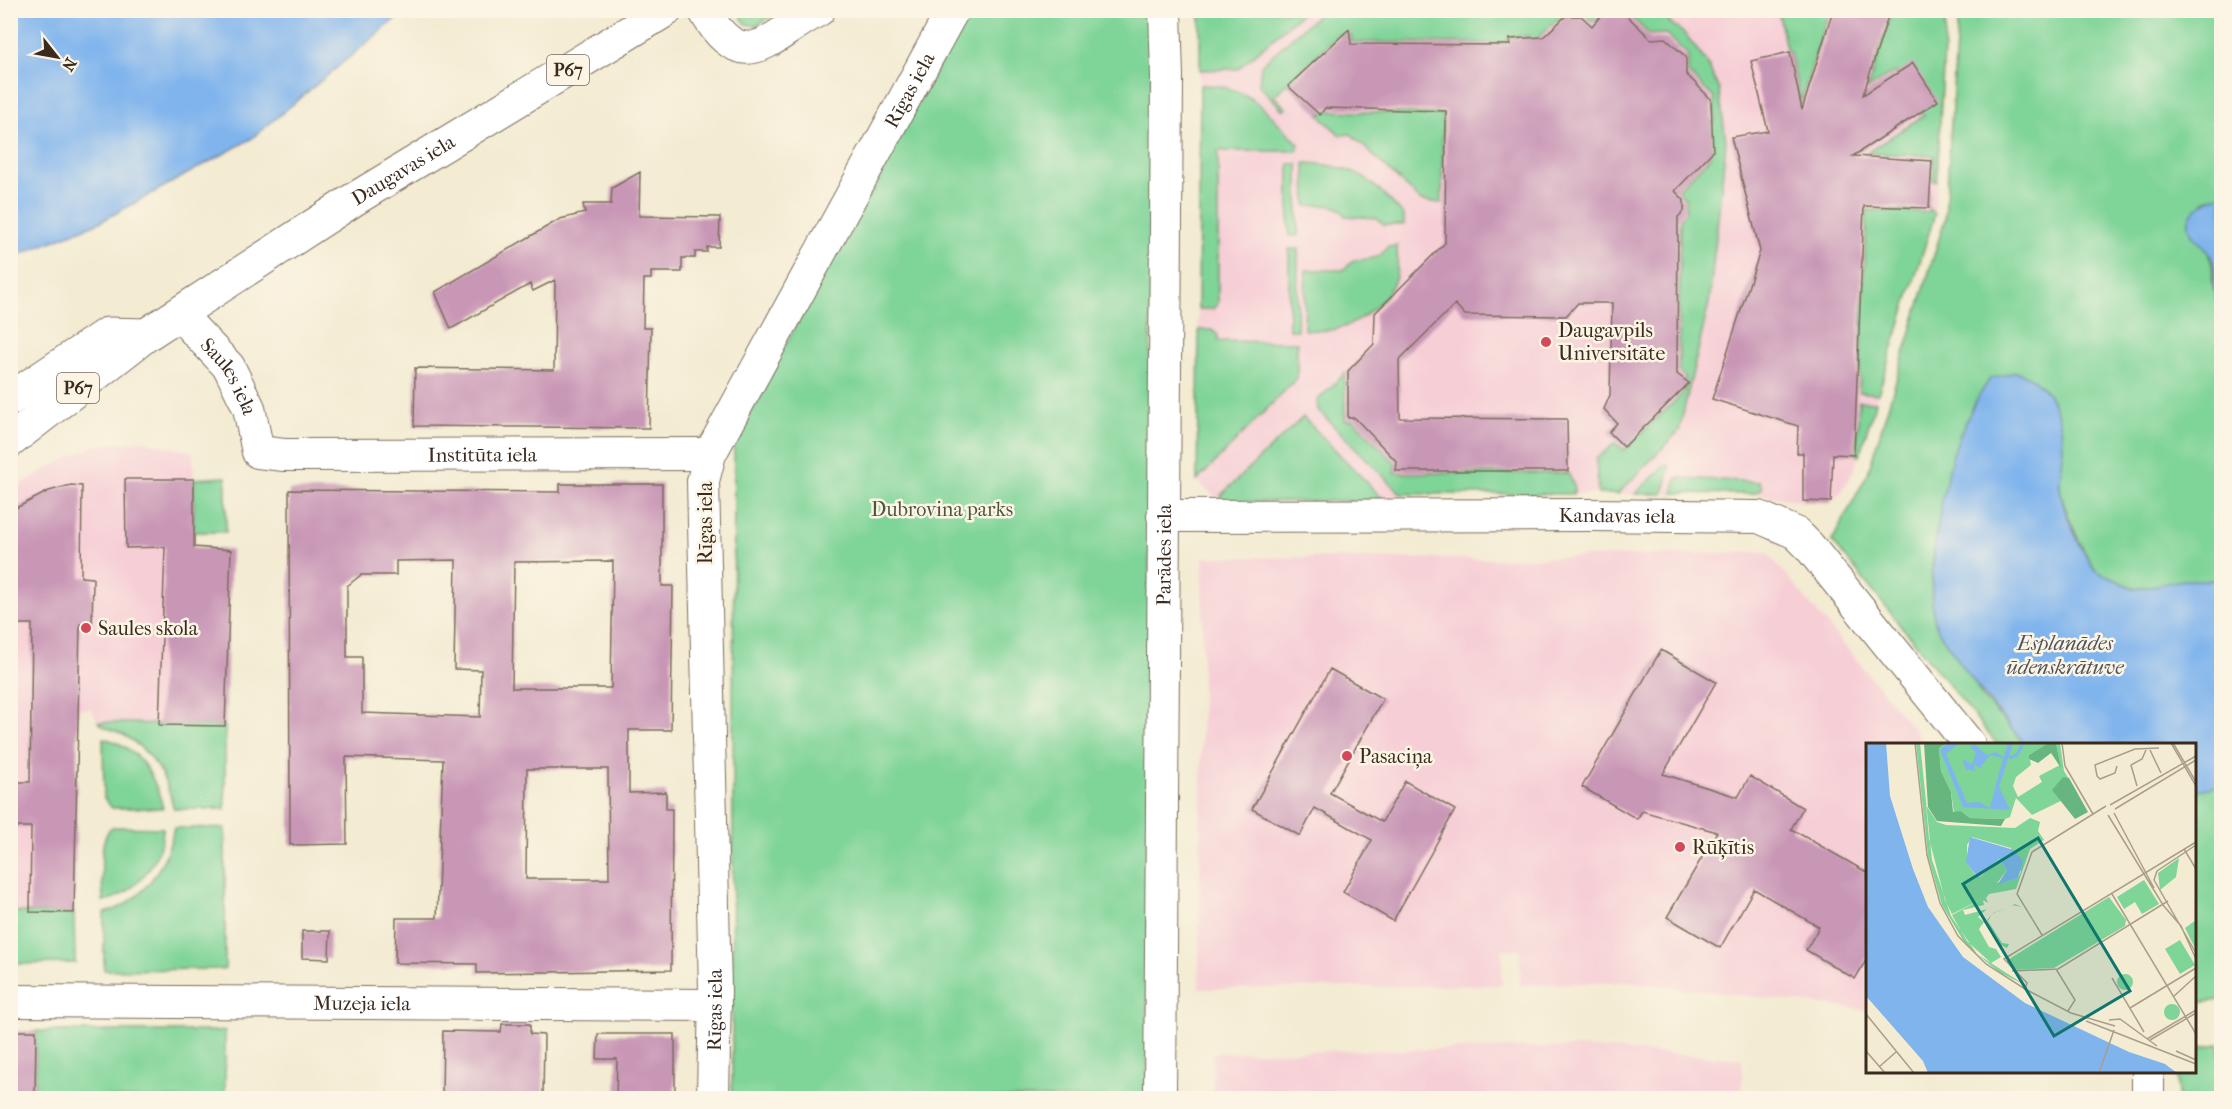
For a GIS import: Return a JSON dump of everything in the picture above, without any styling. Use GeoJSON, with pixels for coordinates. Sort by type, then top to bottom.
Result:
{"type":"FeatureCollection","features":[{"type":"Feature","properties":{"kind":"main road","name":"Daugavas iela"},"geometry":{"type":"LineString","coordinates":[[10,441],[146,335],[353,200],[666,10]]}},
{"type":"Feature","properties":{"kind":"main road","name":"P67"},"geometry":{"type":"LineString","coordinates":[[10,399],[108,334],[146,335]]}},
{"type":"Feature","properties":{"kind":"street"},"geometry":{"type":"LineString","coordinates":[[704,10],[723,36],[738,47],[751,50],[761,47],[793,24],[819,10]]}},
{"type":"Feature","properties":{"kind":"street","name":"Rīgas iela"},"geometry":{"type":"LineString","coordinates":[[713,1098],[715,1005],[703,481],[710,454],[953,10]]}},
{"type":"Feature","properties":{"kind":"street","name":"Parādes iela"},"geometry":{"type":"LineString","coordinates":[[1160,1098],[1167,77],[1165,10]]}},
{"type":"Feature","properties":{"kind":"street","name":"Saules iela"},"geometry":{"type":"LineString","coordinates":[[179,314],[229,367],[249,408],[258,452]]}},
{"type":"Feature","properties":{"kind":"street","name":"Institūta iela"},"geometry":{"type":"LineString","coordinates":[[258,452],[284,455],[710,454]]}},
{"type":"Feature","properties":{"kind":"street","name":"Kandavas iela"},"geometry":{"type":"LineString","coordinates":[[1163,516],[1590,514],[1759,517],[1796,533],[1809,546],[1968,743]]}},
{"type":"Feature","properties":{"kind":"street","name":"Muzeja iela"},"geometry":{"type":"LineString","coordinates":[[10,1001],[715,1005]]}},
{"type":"Feature","properties":{"kind":"shaded area","name":"Daugavpils Universitāte"},"geometry":{"type":"Polygon","coordinates":[[[1200,11],[1945,11],[1935,214],[1854,470],[1842,491],[1831,502],[1803,501],[1753,494],[1401,494],[1385,501],[1221,502],[1197,481],[1200,11]]]}},
{"type":"Feature","properties":{"kind":"shaded area","name":"Saules skola"},"geometry":{"type":"Polygon","coordinates":[[[141,441],[193,452],[194,547],[165,548],[159,725],[98,722],[91,709],[77,708],[74,913],[11,912],[11,491],[48,468],[96,445],[141,441]]]}},
{"type":"Feature","properties":{"kind":"shaded area"},"geometry":{"type":"Polygon","coordinates":[[[1767,552],[1925,743],[1866,743],[1866,1010],[1627,982],[1520,985],[1520,950],[1502,950],[1502,985],[1199,989],[1203,557],[1493,559],[1767,552]]]}},
{"type":"Feature","properties":{"kind":"shaded area"},"geometry":{"type":"Polygon","coordinates":[[[1578,1047],[1742,1059],[1742,1098],[1212,1098],[1213,1053],[1578,1047]]]}},
{"type":"Feature","properties":{"kind":"green space"},"geometry":{"type":"Polygon","coordinates":[[[743,10],[782,11],[755,26],[746,24],[741,17],[743,10]]]}},
{"type":"Feature","properties":{"kind":"green space"},"geometry":{"type":"Polygon","coordinates":[[[1200,10],[1304,11],[1238,69],[1200,70],[1200,10]]]}},
{"type":"Feature","properties":{"kind":"green space","name":"Dubrovina parks"},"geometry":{"type":"Polygon","coordinates":[[[969,11],[1152,11],[1147,1098],[732,1098],[734,438],[969,11]]]}},
{"type":"Feature","properties":{"kind":"green space"},"geometry":{"type":"Polygon","coordinates":[[[1322,11],[1602,11],[1592,22],[1583,14],[1565,13],[1533,42],[1527,36],[1509,37],[1507,43],[1352,42],[1351,35],[1338,35],[1274,96],[1286,108],[1283,110],[1259,85],[1261,65],[1322,11]]]}},
{"type":"Feature","properties":{"kind":"green space"},"geometry":{"type":"Polygon","coordinates":[[[1625,11],[1655,11],[1686,35],[1707,63],[1719,90],[1726,142],[1709,303],[1679,431],[1618,494],[1598,494],[1596,459],[1615,443],[1624,450],[1685,391],[1685,377],[1679,372],[1680,218],[1686,212],[1686,199],[1678,190],[1710,157],[1708,140],[1703,134],[1715,120],[1714,98],[1688,73],[1688,55],[1666,34],[1650,35],[1625,11]]]}},
{"type":"Feature","properties":{"kind":"green space"},"geometry":{"type":"Polygon","coordinates":[[[1778,11],[1829,11],[1801,102],[1790,52],[1787,53],[1778,11]]]}},
{"type":"Feature","properties":{"kind":"green space"},"geometry":{"type":"Polygon","coordinates":[[[1892,11],[1946,11],[1937,181],[1933,181],[1934,156],[1866,153],[1924,115],[1894,72],[1867,90],[1892,11]]]}},
{"type":"Feature","properties":{"kind":"green space"},"geometry":{"type":"Polygon","coordinates":[[[1958,11],[2221,11],[2221,195],[2203,201],[2192,235],[2209,256],[2212,264],[2215,297],[2221,308],[2221,580],[2136,589],[2097,572],[2074,530],[2061,494],[2062,432],[2057,411],[2051,399],[1937,530],[1932,567],[1932,600],[1983,698],[2024,743],[1996,743],[1832,541],[1868,473],[1945,219],[1958,11]]]}},
{"type":"Feature","properties":{"kind":"green space"},"geometry":{"type":"Polygon","coordinates":[[[1200,85],[1232,89],[1244,94],[1266,111],[1299,144],[1297,151],[1218,151],[1218,303],[1213,309],[1198,309],[1200,85]]]}},
{"type":"Feature","properties":{"kind":"green space"},"geometry":{"type":"Polygon","coordinates":[[[1326,111],[1443,114],[1442,203],[1421,201],[1351,134],[1340,135],[1319,115],[1326,111]]]}},
{"type":"Feature","properties":{"kind":"green space"},"geometry":{"type":"Polygon","coordinates":[[[1305,163],[1337,167],[1362,177],[1382,193],[1404,216],[1404,225],[1384,225],[1375,218],[1345,216],[1342,211],[1333,206],[1306,206],[1305,163]]]}},
{"type":"Feature","properties":{"kind":"green space"},"geometry":{"type":"Polygon","coordinates":[[[1289,164],[1298,164],[1298,236],[1289,236],[1289,164]]]}},
{"type":"Feature","properties":{"kind":"green space"},"geometry":{"type":"Polygon","coordinates":[[[1929,209],[1935,214],[1878,394],[1859,392],[1867,210],[1929,212],[1929,209]]]}},
{"type":"Feature","properties":{"kind":"green space"},"geometry":{"type":"Polygon","coordinates":[[[1397,246],[1395,280],[1375,307],[1346,326],[1328,330],[1304,330],[1306,270],[1343,270],[1354,260],[1373,258],[1387,247],[1397,246]]]}},
{"type":"Feature","properties":{"kind":"green space"},"geometry":{"type":"Polygon","coordinates":[[[1289,249],[1298,249],[1297,330],[1289,330],[1289,249]]]}},
{"type":"Feature","properties":{"kind":"green space"},"geometry":{"type":"Polygon","coordinates":[[[1199,330],[1212,330],[1218,335],[1218,341],[1297,342],[1297,378],[1197,481],[1199,330]]]}},
{"type":"Feature","properties":{"kind":"green space"},"geometry":{"type":"Polygon","coordinates":[[[1345,373],[1345,420],[1354,420],[1395,463],[1395,473],[1568,473],[1575,488],[1573,494],[1401,494],[1318,410],[1317,401],[1345,373]]]}},
{"type":"Feature","properties":{"kind":"green space"},"geometry":{"type":"Polygon","coordinates":[[[1859,401],[1876,402],[1859,456],[1856,455],[1859,401]]]}},
{"type":"Feature","properties":{"kind":"green space"},"geometry":{"type":"Polygon","coordinates":[[[1303,417],[1385,501],[1221,502],[1220,496],[1303,417]]]}},
{"type":"Feature","properties":{"kind":"green space"},"geometry":{"type":"Polygon","coordinates":[[[1666,465],[1670,467],[1663,494],[1635,494],[1666,465]]]}},
{"type":"Feature","properties":{"kind":"green space"},"geometry":{"type":"Polygon","coordinates":[[[226,477],[226,532],[194,532],[194,479],[226,477]]]}},
{"type":"Feature","properties":{"kind":"green space"},"geometry":{"type":"Polygon","coordinates":[[[1677,478],[1760,482],[1762,489],[1753,494],[1673,493],[1677,478]]]}},
{"type":"Feature","properties":{"kind":"green space"},"geometry":{"type":"Polygon","coordinates":[[[98,722],[225,726],[225,809],[174,809],[167,785],[150,757],[133,741],[98,722]]]}},
{"type":"Feature","properties":{"kind":"green space"},"geometry":{"type":"Polygon","coordinates":[[[103,738],[126,748],[143,764],[155,784],[163,808],[112,808],[104,798],[103,738]]]}},
{"type":"Feature","properties":{"kind":"green space"},"geometry":{"type":"Polygon","coordinates":[[[2221,785],[2221,1000],[2196,1003],[2196,791],[2221,785]]]}},
{"type":"Feature","properties":{"kind":"green space"},"geometry":{"type":"Polygon","coordinates":[[[113,827],[163,828],[158,852],[145,875],[126,892],[103,901],[102,850],[104,840],[113,827]]]}},
{"type":"Feature","properties":{"kind":"green space"},"geometry":{"type":"Polygon","coordinates":[[[174,828],[225,828],[225,969],[104,970],[104,913],[130,901],[151,881],[165,856],[174,828]]]}},
{"type":"Feature","properties":{"kind":"green space"},"geometry":{"type":"Polygon","coordinates":[[[10,912],[74,913],[75,963],[11,964],[10,912]]]}},
{"type":"Feature","properties":{"kind":"green space"},"geometry":{"type":"Polygon","coordinates":[[[36,1031],[225,1031],[225,1098],[35,1098],[36,1031]]]}},
{"type":"Feature","properties":{"kind":"green space"},"geometry":{"type":"Polygon","coordinates":[[[2219,1044],[2221,1098],[2178,1098],[2177,1073],[2196,1073],[2196,1048],[2219,1044]]]}},
{"type":"Feature","properties":{"kind":"water"},"geometry":{"type":"Polygon","coordinates":[[[11,10],[405,11],[251,139],[100,222],[11,258],[11,10]]]}},
{"type":"Feature","properties":{"kind":"water"},"geometry":{"type":"Polygon","coordinates":[[[2222,195],[2221,308],[2214,293],[2214,266],[2210,255],[2192,234],[2189,220],[2196,208],[2222,195]]]}},
{"type":"Feature","properties":{"kind":"water","name":"Esplanādes ūdenskrātuve"},"geometry":{"type":"Polygon","coordinates":[[[2016,372],[2029,377],[2048,394],[2059,417],[2063,443],[2060,484],[2065,508],[2074,532],[2097,572],[2136,589],[2182,580],[2221,580],[2221,785],[2196,791],[2196,743],[2024,743],[1980,690],[1937,628],[1933,611],[1933,561],[1942,502],[1960,435],[1990,379],[2016,372]]]}},
{"type":"Feature","properties":{"kind":"building"},"geometry":{"type":"Polygon","coordinates":[[[1833,10],[1890,10],[1863,95],[1913,63],[1938,101],[1853,156],[1932,161],[1929,208],[1864,206],[1854,455],[1833,454],[1831,502],[1803,501],[1803,453],[1797,453],[1798,426],[1712,399],[1760,251],[1731,137],[1768,131],[1751,61],[1790,52],[1802,110],[1833,10]]]}},
{"type":"Feature","properties":{"kind":"building"},"geometry":{"type":"Polygon","coordinates":[[[1605,11],[1624,13],[1651,39],[1665,38],[1686,57],[1686,74],[1711,99],[1713,151],[1675,191],[1684,200],[1684,211],[1678,217],[1677,374],[1689,383],[1624,447],[1609,432],[1617,423],[1604,409],[1610,395],[1612,303],[1578,303],[1566,316],[1465,315],[1455,304],[1399,360],[1400,418],[1567,419],[1568,471],[1396,471],[1397,462],[1355,418],[1348,418],[1348,371],[1374,344],[1375,313],[1445,243],[1446,111],[1325,108],[1320,115],[1288,86],[1349,29],[1351,44],[1510,45],[1510,39],[1543,37],[1566,16],[1581,16],[1592,26],[1605,11]]]}},
{"type":"Feature","properties":{"kind":"building"},"geometry":{"type":"Polygon","coordinates":[[[640,172],[639,216],[720,217],[719,247],[707,247],[707,252],[695,252],[695,258],[682,258],[682,272],[651,272],[651,279],[644,279],[643,328],[651,328],[649,428],[414,426],[415,368],[554,370],[555,280],[533,291],[530,284],[451,329],[435,292],[560,219],[585,213],[583,204],[611,204],[612,188],[640,172]]]}},
{"type":"Feature","properties":{"kind":"building"},"geometry":{"type":"Polygon","coordinates":[[[125,479],[194,479],[194,547],[231,550],[225,726],[159,725],[165,547],[126,548],[125,479]]]}},
{"type":"Feature","properties":{"kind":"building"},"geometry":{"type":"Polygon","coordinates":[[[560,484],[662,484],[662,586],[673,586],[671,730],[629,730],[629,793],[666,792],[666,809],[672,809],[671,970],[477,973],[477,964],[395,963],[396,918],[437,918],[443,760],[346,757],[347,844],[290,845],[289,490],[560,492],[560,484]],[[456,560],[396,561],[396,575],[361,575],[347,586],[347,657],[362,657],[362,713],[480,717],[481,670],[454,669],[456,560]],[[613,561],[514,562],[512,688],[611,688],[613,561]],[[527,769],[526,879],[609,879],[608,769],[527,769]]]}},
{"type":"Feature","properties":{"kind":"building"},"geometry":{"type":"Polygon","coordinates":[[[71,485],[82,486],[81,577],[93,578],[92,625],[80,624],[74,913],[30,912],[31,827],[10,827],[10,782],[30,782],[32,624],[10,624],[10,511],[49,491],[71,485]]]}},
{"type":"Feature","properties":{"kind":"building"},"geometry":{"type":"Polygon","coordinates":[[[1661,650],[1716,682],[1663,774],[1738,797],[1750,776],[1803,808],[1791,829],[1866,872],[1866,960],[1855,979],[1806,950],[1819,927],[1754,889],[1720,948],[1667,917],[1717,832],[1642,811],[1637,819],[1582,787],[1661,650]]]}},
{"type":"Feature","properties":{"kind":"building"},"geometry":{"type":"Polygon","coordinates":[[[1330,669],[1383,699],[1330,793],[1382,822],[1405,781],[1455,810],[1393,921],[1343,892],[1372,840],[1315,808],[1300,836],[1252,809],[1330,669]]]}},
{"type":"Feature","properties":{"kind":"building"},"geometry":{"type":"Polygon","coordinates":[[[302,931],[330,931],[329,959],[302,958],[302,931]]]}},
{"type":"Feature","properties":{"kind":"building"},"geometry":{"type":"Polygon","coordinates":[[[502,1024],[530,1024],[530,1034],[544,1035],[543,1098],[442,1098],[443,1031],[501,1032],[502,1024]]]}},
{"type":"Feature","properties":{"kind":"building"},"geometry":{"type":"Polygon","coordinates":[[[10,1031],[36,1031],[35,1098],[10,1098],[10,1031]]]}},
{"type":"Feature","properties":{"kind":"building"},"geometry":{"type":"Polygon","coordinates":[[[598,1034],[675,1034],[675,1098],[616,1098],[617,1059],[597,1059],[598,1034]]]}},
{"type":"Feature","properties":{"kind":"place","name":"Daugavpils Universitāte"},"geometry":{"type":"Point","coordinates":[1546,342]}},
{"type":"Feature","properties":{"kind":"place","name":"Saules skola"},"geometry":{"type":"Point","coordinates":[86,628]}},
{"type":"Feature","properties":{"kind":"place","name":"Pasaciņa"},"geometry":{"type":"Point","coordinates":[1347,756]}},
{"type":"Feature","properties":{"kind":"place","name":"Rūķītis"},"geometry":{"type":"Point","coordinates":[1680,847]}}]}
